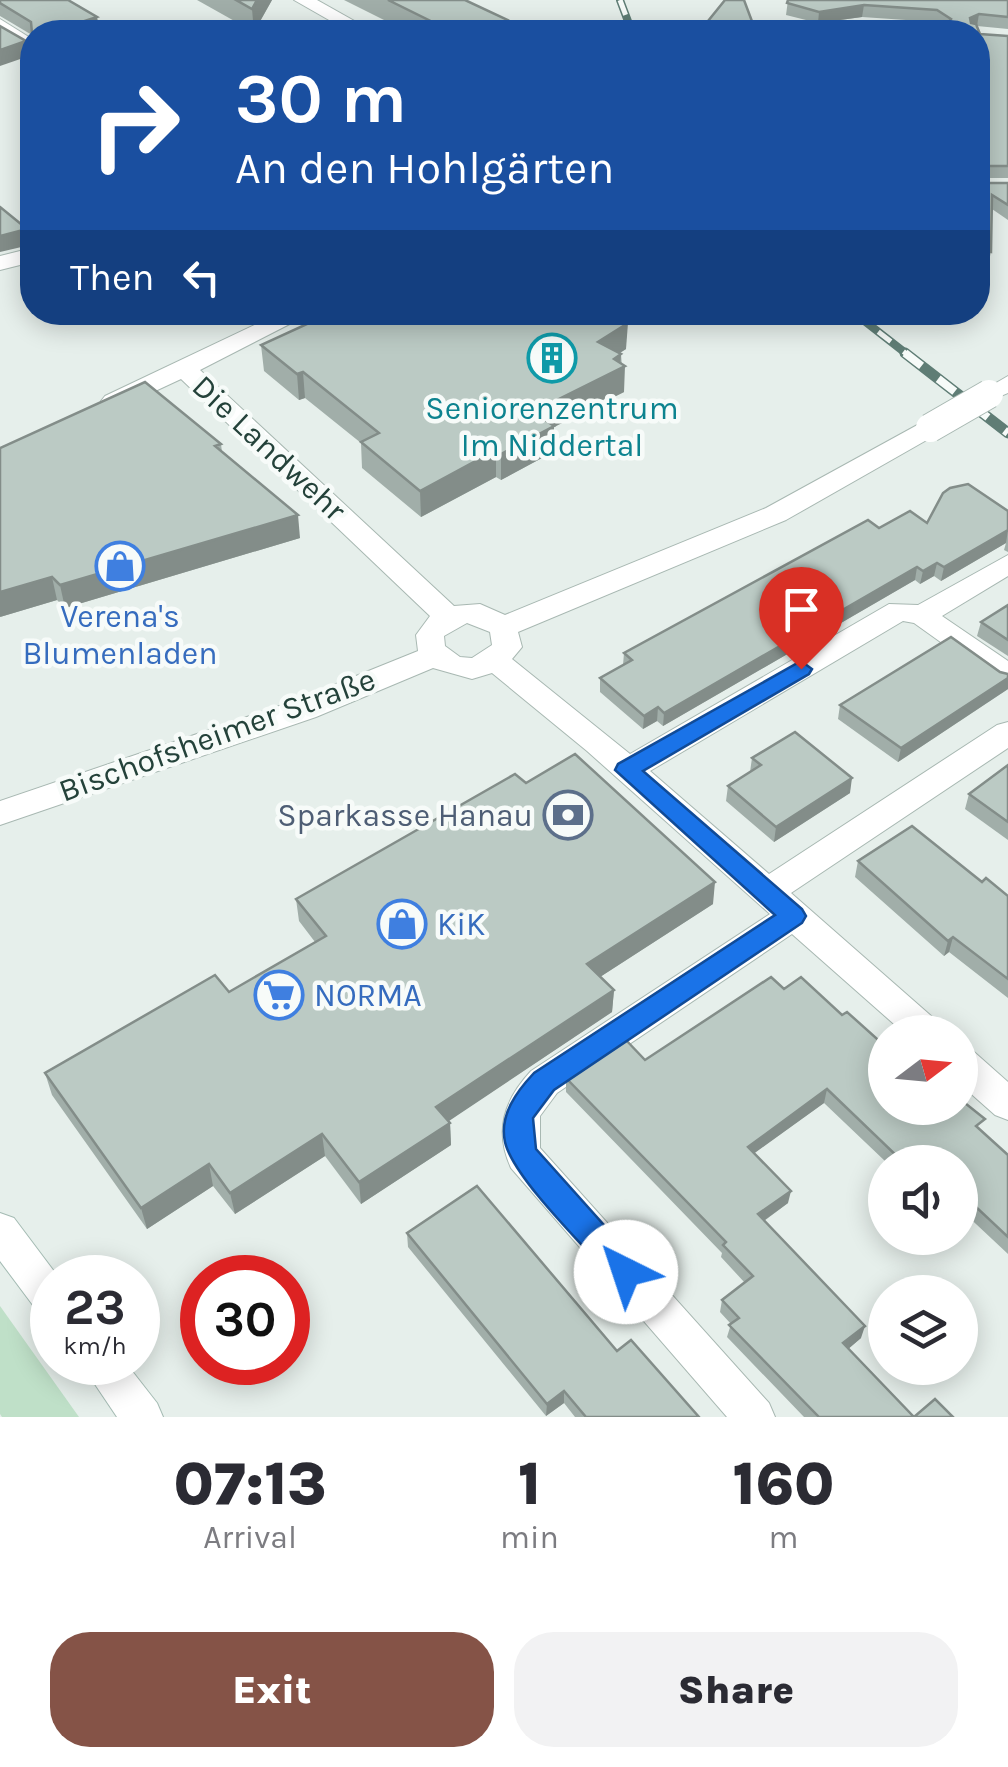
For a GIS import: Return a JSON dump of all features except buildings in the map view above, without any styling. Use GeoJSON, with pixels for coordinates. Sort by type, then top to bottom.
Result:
{"type":"FeatureCollection","features":[{"type":"Feature","properties":{"kind":"street"},"geometry":{"type":"LineString","coordinates":[[303,0],[341,20]]}},
{"type":"Feature","properties":{"kind":"street","name":"Die Landwehr"},"geometry":{"type":"LineString","coordinates":[[275,325],[184,369],[448,617]]}},
{"type":"Feature","properties":{"kind":"street"},"geometry":{"type":"LineString","coordinates":[[84,414],[184,369]]}},
{"type":"Feature","properties":{"kind":"street"},"geometry":{"type":"LineString","coordinates":[[503,627],[708,546],[776,514],[998,388]]}},
{"type":"Feature","properties":{"kind":"street"},"geometry":{"type":"LineString","coordinates":[[922,616],[1008,564]]}},
{"type":"Feature","properties":{"kind":"street"},"geometry":{"type":"LineString","coordinates":[[627,770],[899,611],[922,616],[1008,676]]}},
{"type":"Feature","properties":{"kind":"street"},"geometry":{"type":"LineString","coordinates":[[480,614],[503,627],[507,647],[496,661],[475,668],[459,668],[434,656],[428,646],[428,635],[448,617],[480,614]]}},
{"type":"Feature","properties":{"kind":"street","name":"Bischofsheimer Straße"},"geometry":{"type":"LineString","coordinates":[[0,813],[306,709],[434,656]]}},
{"type":"Feature","properties":{"kind":"street"},"geometry":{"type":"LineString","coordinates":[[496,661],[907,1015]]}},
{"type":"Feature","properties":{"kind":"street"},"geometry":{"type":"LineString","coordinates":[[754,1417],[524,1156],[518,1139],[519,1118],[529,1097],[544,1082],[1006,736]]}},
{"type":"Feature","properties":{"kind":"street"},"geometry":{"type":"LineString","coordinates":[[978,1078],[1008,1104]]}},
{"type":"Feature","properties":{"kind":"street"},"geometry":{"type":"LineString","coordinates":[[0,1230],[30,1270]]}},
{"type":"Feature","properties":{"kind":"street"},"geometry":{"type":"LineString","coordinates":[[118,1385],[142,1417]]}},
{"type":"Feature","properties":{"kind":"green space"},"geometry":{"type":"Polygon","coordinates":[[[0,1306],[30,1348],[30,1385],[56,1385],[79,1417],[0,1414],[0,1306]]]}},
{"type":"Feature","properties":{"kind":"railway"},"geometry":{"type":"LineString","coordinates":[[620,0],[628,20]]}},
{"type":"Feature","properties":{"kind":"railway"},"geometry":{"type":"LineString","coordinates":[[870,325],[908,355]]}},
{"type":"Feature","properties":{"kind":"railway"},"geometry":{"type":"LineString","coordinates":[[905,353],[1008,433]]}},
{"type":"Feature","properties":{"kind":"place","name":"Seniorenzentrum Im Niddertal"},"geometry":{"type":"Point","coordinates":[552,358]}},
{"type":"Feature","properties":{"kind":"place","name":"Verena's Blumenladen"},"geometry":{"type":"Point","coordinates":[120,566]}},
{"type":"Feature","properties":{"kind":"place","name":"Sparkasse Hanau"},"geometry":{"type":"Point","coordinates":[568,815]}},
{"type":"Feature","properties":{"kind":"place","name":"KiK"},"geometry":{"type":"Point","coordinates":[402,924]}},
{"type":"Feature","properties":{"kind":"place","name":"NORMA"},"geometry":{"type":"Point","coordinates":[279,995]}},
{"type":"Feature","properties":{"kind":"route"},"geometry":{"type":"LineString","coordinates":[[626,1272],[524,1156],[518,1139],[519,1118],[529,1097],[544,1082],[793,916],[627,770],[801,669]]}}]}
